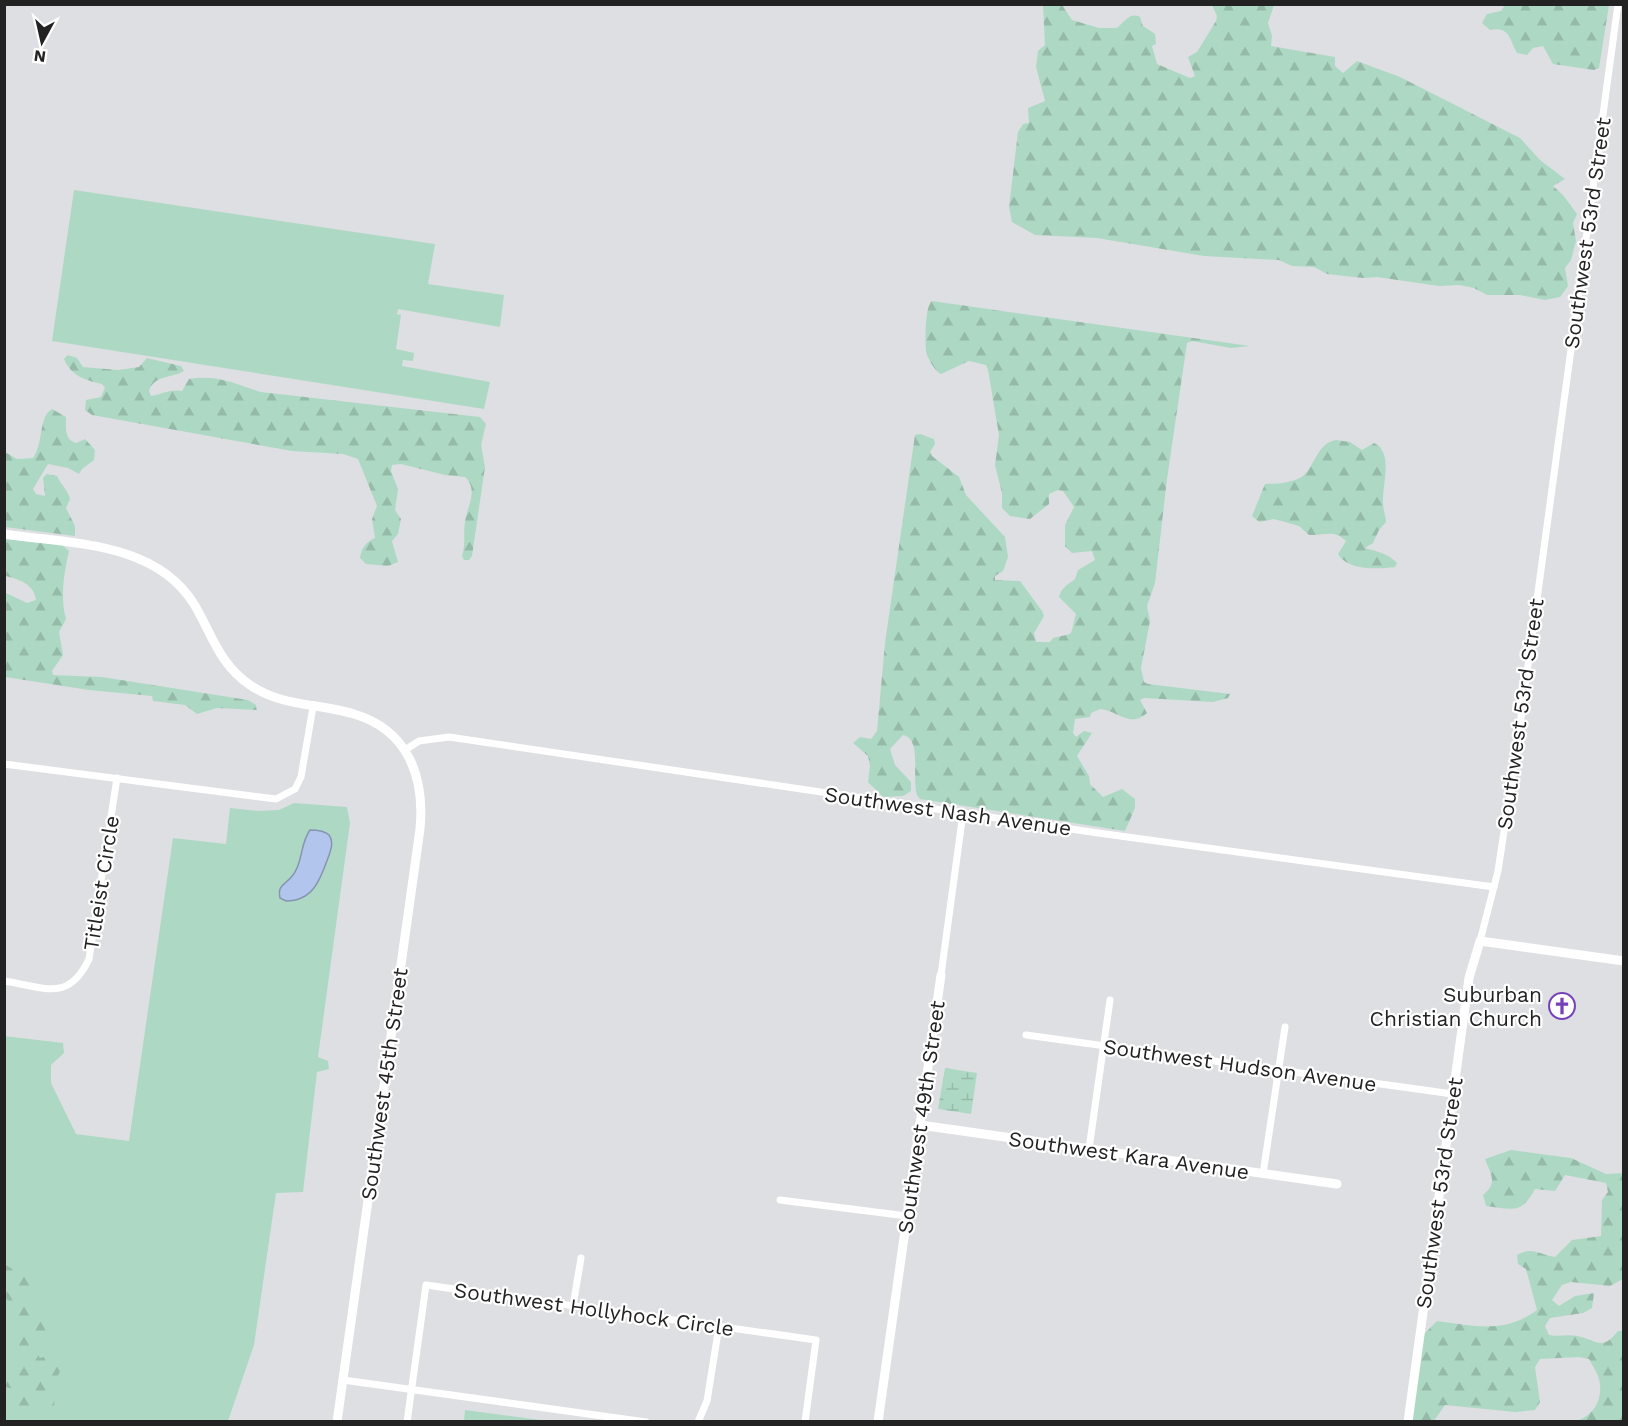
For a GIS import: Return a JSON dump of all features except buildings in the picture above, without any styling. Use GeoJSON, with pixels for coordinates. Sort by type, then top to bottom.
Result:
{"type":"FeatureCollection","features":[{"type":"Feature","properties":{"kind":"street","name":"Southwest 53rd Street"},"geometry":{"type":"LineString","coordinates":[[1408,1422],[1469,978],[1494,887],[1518,739],[1618,4]]}},
{"type":"Feature","properties":{"kind":"street"},"geometry":{"type":"LineString","coordinates":[[4,534],[120,552],[148,562],[164,572],[186,593],[215,648],[234,672],[260,692],[284,702],[352,713],[367,719],[394,736],[405,750]]}},
{"type":"Feature","properties":{"kind":"street"},"geometry":{"type":"LineString","coordinates":[[4,764],[276,799],[295,789],[302,777],[313,707]]}},
{"type":"Feature","properties":{"kind":"street","name":"Southwest Nash Avenue"},"geometry":{"type":"LineString","coordinates":[[405,750],[420,741],[449,737],[963,813],[1494,887]]}},
{"type":"Feature","properties":{"kind":"street","name":"Southwest 45th Street"},"geometry":{"type":"LineString","coordinates":[[337,1422],[421,814],[420,782],[405,750]]}},
{"type":"Feature","properties":{"kind":"street","name":"Titleist Circle"},"geometry":{"type":"LineString","coordinates":[[4,981],[60,990],[80,979],[89,959],[117,778]]}},
{"type":"Feature","properties":{"kind":"street","name":"Southwest 49th Street"},"geometry":{"type":"LineString","coordinates":[[878,1422],[963,813]]}},
{"type":"Feature","properties":{"kind":"street"},"geometry":{"type":"LineString","coordinates":[[1480,941],[1623,961]]}},
{"type":"Feature","properties":{"kind":"street"},"geometry":{"type":"LineString","coordinates":[[1089,1149],[1110,1000]]}},
{"type":"Feature","properties":{"kind":"street"},"geometry":{"type":"LineString","coordinates":[[1263,1174],[1285,1027]]}},
{"type":"Feature","properties":{"kind":"street","name":"Southwest Hudson Avenue"},"geometry":{"type":"LineString","coordinates":[[1026,1035],[1453,1095]]}},
{"type":"Feature","properties":{"kind":"street","name":"Southwest Kara Avenue"},"geometry":{"type":"LineString","coordinates":[[920,1125],[1337,1184]]}},
{"type":"Feature","properties":{"kind":"street"},"geometry":{"type":"LineString","coordinates":[[780,1200],[907,1216]]}},
{"type":"Feature","properties":{"kind":"street"},"geometry":{"type":"LineString","coordinates":[[573,1306],[581,1258]]}},
{"type":"Feature","properties":{"kind":"street","name":"Southwest Hollyhock Circle"},"geometry":{"type":"LineString","coordinates":[[407,1422],[426,1285],[816,1340],[805,1422]]}},
{"type":"Feature","properties":{"kind":"street"},"geometry":{"type":"LineString","coordinates":[[698,1422],[707,1401],[719,1326]]}},
{"type":"Feature","properties":{"kind":"street"},"geometry":{"type":"LineString","coordinates":[[343,1380],[646,1422]]}},
{"type":"Feature","properties":{"kind":"green space"},"geometry":{"type":"Polygon","coordinates":[[[1043,5],[1062,5],[1072,20],[1099,28],[1117,28],[1130,16],[1140,17],[1143,26],[1155,34],[1156,44],[1152,46],[1157,64],[1190,78],[1195,76],[1188,57],[1197,52],[1216,21],[1217,16],[1212,5],[1274,5],[1268,23],[1272,36],[1271,46],[1335,57],[1335,66],[1343,73],[1357,61],[1400,77],[1520,138],[1540,160],[1565,179],[1553,186],[1577,214],[1573,223],[1576,241],[1571,260],[1565,268],[1568,286],[1560,297],[1545,300],[1520,295],[1487,295],[1474,288],[1459,285],[1439,286],[1377,277],[1363,278],[1327,274],[1314,267],[1292,266],[1279,260],[1204,256],[1097,238],[1035,235],[1012,222],[1009,207],[1018,132],[1023,124],[1029,123],[1028,108],[1045,101],[1036,67],[1038,51],[1045,45],[1043,5]]]}},
{"type":"Feature","properties":{"kind":"green space"},"geometry":{"type":"Polygon","coordinates":[[[1502,5],[1609,5],[1599,68],[1594,70],[1553,64],[1543,46],[1533,48],[1527,55],[1517,53],[1508,34],[1501,30],[1490,30],[1482,23],[1487,14],[1501,11],[1504,7],[1502,5]]]}},
{"type":"Feature","properties":{"kind":"green space"},"geometry":{"type":"Polygon","coordinates":[[[74,190],[435,244],[428,284],[504,295],[500,327],[398,309],[397,314],[401,315],[396,349],[414,353],[413,361],[403,360],[402,366],[490,382],[484,409],[52,341],[74,190]]]}},
{"type":"Feature","properties":{"kind":"green space"},"geometry":{"type":"Polygon","coordinates":[[[932,301],[1250,346],[1231,348],[1192,341],[1187,343],[1167,479],[1155,583],[1147,606],[1150,621],[1141,668],[1144,682],[1148,684],[1230,694],[1228,698],[1213,702],[1144,698],[1140,700],[1147,713],[1135,719],[1100,709],[1091,713],[1090,717],[1075,719],[1073,733],[1076,737],[1084,731],[1092,733],[1077,756],[1089,776],[1090,784],[1103,797],[1122,789],[1135,799],[1135,808],[1125,831],[920,799],[915,785],[913,745],[910,738],[903,735],[890,749],[895,765],[911,782],[911,791],[903,796],[883,797],[868,782],[870,766],[868,756],[853,743],[860,737],[871,739],[877,731],[885,643],[915,435],[920,434],[934,439],[935,444],[930,452],[932,456],[959,477],[966,495],[1005,537],[1008,557],[1003,571],[995,576],[995,580],[1020,581],[1042,611],[1044,616],[1034,633],[1036,642],[1050,642],[1053,638],[1072,631],[1076,614],[1059,597],[1064,588],[1075,579],[1078,570],[1095,560],[1092,551],[1072,553],[1065,546],[1065,525],[1074,507],[1063,491],[1058,490],[1049,494],[1049,504],[1030,519],[1010,516],[1002,508],[1002,493],[995,465],[999,435],[988,370],[986,365],[969,361],[941,374],[934,367],[926,351],[927,316],[932,301]]]}},
{"type":"Feature","properties":{"kind":"green space"},"geometry":{"type":"Polygon","coordinates":[[[68,355],[77,358],[83,367],[118,370],[139,367],[147,358],[181,366],[184,371],[155,382],[149,391],[151,396],[170,391],[182,391],[189,379],[209,378],[261,392],[480,417],[486,424],[481,445],[485,467],[472,556],[469,560],[464,560],[462,556],[465,522],[472,493],[465,477],[445,475],[401,464],[392,465],[391,471],[398,489],[395,510],[401,519],[398,534],[392,541],[398,562],[388,566],[366,564],[360,558],[364,546],[375,538],[372,519],[377,506],[358,459],[343,454],[292,451],[92,415],[85,410],[86,400],[101,397],[105,388],[102,384],[84,379],[70,370],[64,359],[68,355]]]}},
{"type":"Feature","properties":{"kind":"green space"},"geometry":{"type":"Polygon","coordinates":[[[52,409],[66,417],[66,433],[69,439],[76,443],[85,439],[95,450],[94,460],[79,474],[68,468],[48,464],[33,489],[36,494],[45,496],[43,478],[47,474],[57,476],[70,499],[66,508],[75,526],[75,536],[5,527],[5,452],[17,459],[33,458],[39,445],[45,418],[52,409]]]}},
{"type":"Feature","properties":{"kind":"green space"},"geometry":{"type":"Polygon","coordinates":[[[1336,440],[1350,442],[1362,450],[1374,443],[1384,454],[1386,470],[1383,503],[1386,522],[1373,543],[1365,548],[1390,557],[1397,563],[1395,567],[1356,566],[1343,560],[1338,554],[1346,541],[1337,535],[1309,535],[1299,526],[1274,519],[1259,522],[1252,516],[1265,484],[1290,482],[1303,476],[1320,450],[1336,440]]]}},
{"type":"Feature","properties":{"kind":"green space"},"geometry":{"type":"Polygon","coordinates":[[[5,538],[62,545],[69,551],[63,585],[66,619],[59,632],[63,655],[52,671],[53,675],[102,677],[248,700],[256,705],[257,710],[217,708],[197,714],[185,705],[153,701],[152,696],[89,690],[5,677],[4,592],[27,603],[36,600],[29,586],[5,576],[5,538]]]}},
{"type":"Feature","properties":{"kind":"green space"},"geometry":{"type":"Polygon","coordinates":[[[294,803],[347,807],[350,823],[318,1057],[328,1061],[329,1069],[317,1072],[303,1192],[276,1193],[254,1345],[228,1421],[5,1421],[4,1036],[63,1043],[64,1053],[51,1065],[51,1083],[76,1134],[129,1141],[173,838],[226,844],[230,808],[258,811],[279,810],[294,803]]]}},
{"type":"Feature","properties":{"kind":"green space"},"geometry":{"type":"Polygon","coordinates":[[[945,1068],[977,1073],[971,1114],[938,1109],[945,1068]]]}},
{"type":"Feature","properties":{"kind":"green space"},"geometry":{"type":"Polygon","coordinates":[[[1511,1150],[1571,1158],[1606,1174],[1623,1173],[1623,1279],[1610,1286],[1571,1282],[1562,1285],[1552,1300],[1559,1306],[1575,1296],[1594,1293],[1592,1308],[1583,1313],[1550,1318],[1545,1326],[1549,1335],[1577,1336],[1599,1343],[1607,1341],[1618,1331],[1623,1331],[1623,1421],[1576,1421],[1593,1410],[1600,1391],[1598,1376],[1589,1359],[1579,1357],[1540,1359],[1535,1367],[1540,1402],[1535,1410],[1515,1412],[1445,1405],[1434,1421],[1411,1422],[1423,1335],[1437,1321],[1489,1326],[1513,1323],[1525,1318],[1537,1310],[1526,1269],[1518,1264],[1517,1255],[1532,1251],[1555,1257],[1572,1240],[1601,1236],[1602,1200],[1608,1192],[1606,1183],[1565,1175],[1555,1191],[1535,1189],[1520,1207],[1509,1209],[1486,1206],[1483,1195],[1488,1191],[1492,1178],[1485,1159],[1511,1150]]]}},
{"type":"Feature","properties":{"kind":"green space"},"geometry":{"type":"Polygon","coordinates":[[[5,1265],[28,1276],[31,1292],[48,1338],[41,1346],[38,1355],[40,1358],[53,1354],[60,1371],[56,1381],[54,1408],[42,1412],[23,1414],[5,1408],[5,1401],[16,1394],[14,1389],[5,1387],[5,1378],[11,1378],[15,1367],[13,1349],[24,1321],[16,1322],[5,1295],[5,1265]]]}},
{"type":"Feature","properties":{"kind":"green space"},"geometry":{"type":"Polygon","coordinates":[[[465,1410],[549,1421],[464,1421],[465,1410]]]}},
{"type":"Feature","properties":{"kind":"water"},"geometry":{"type":"Polygon","coordinates":[[[310,830],[322,831],[329,835],[332,843],[330,852],[314,888],[303,897],[286,901],[280,898],[280,890],[296,870],[310,830]]]}},
{"type":"Feature","properties":{"kind":"place","name":"Suburban Christian Church"},"geometry":{"type":"Point","coordinates":[1562,1006]}}]}
